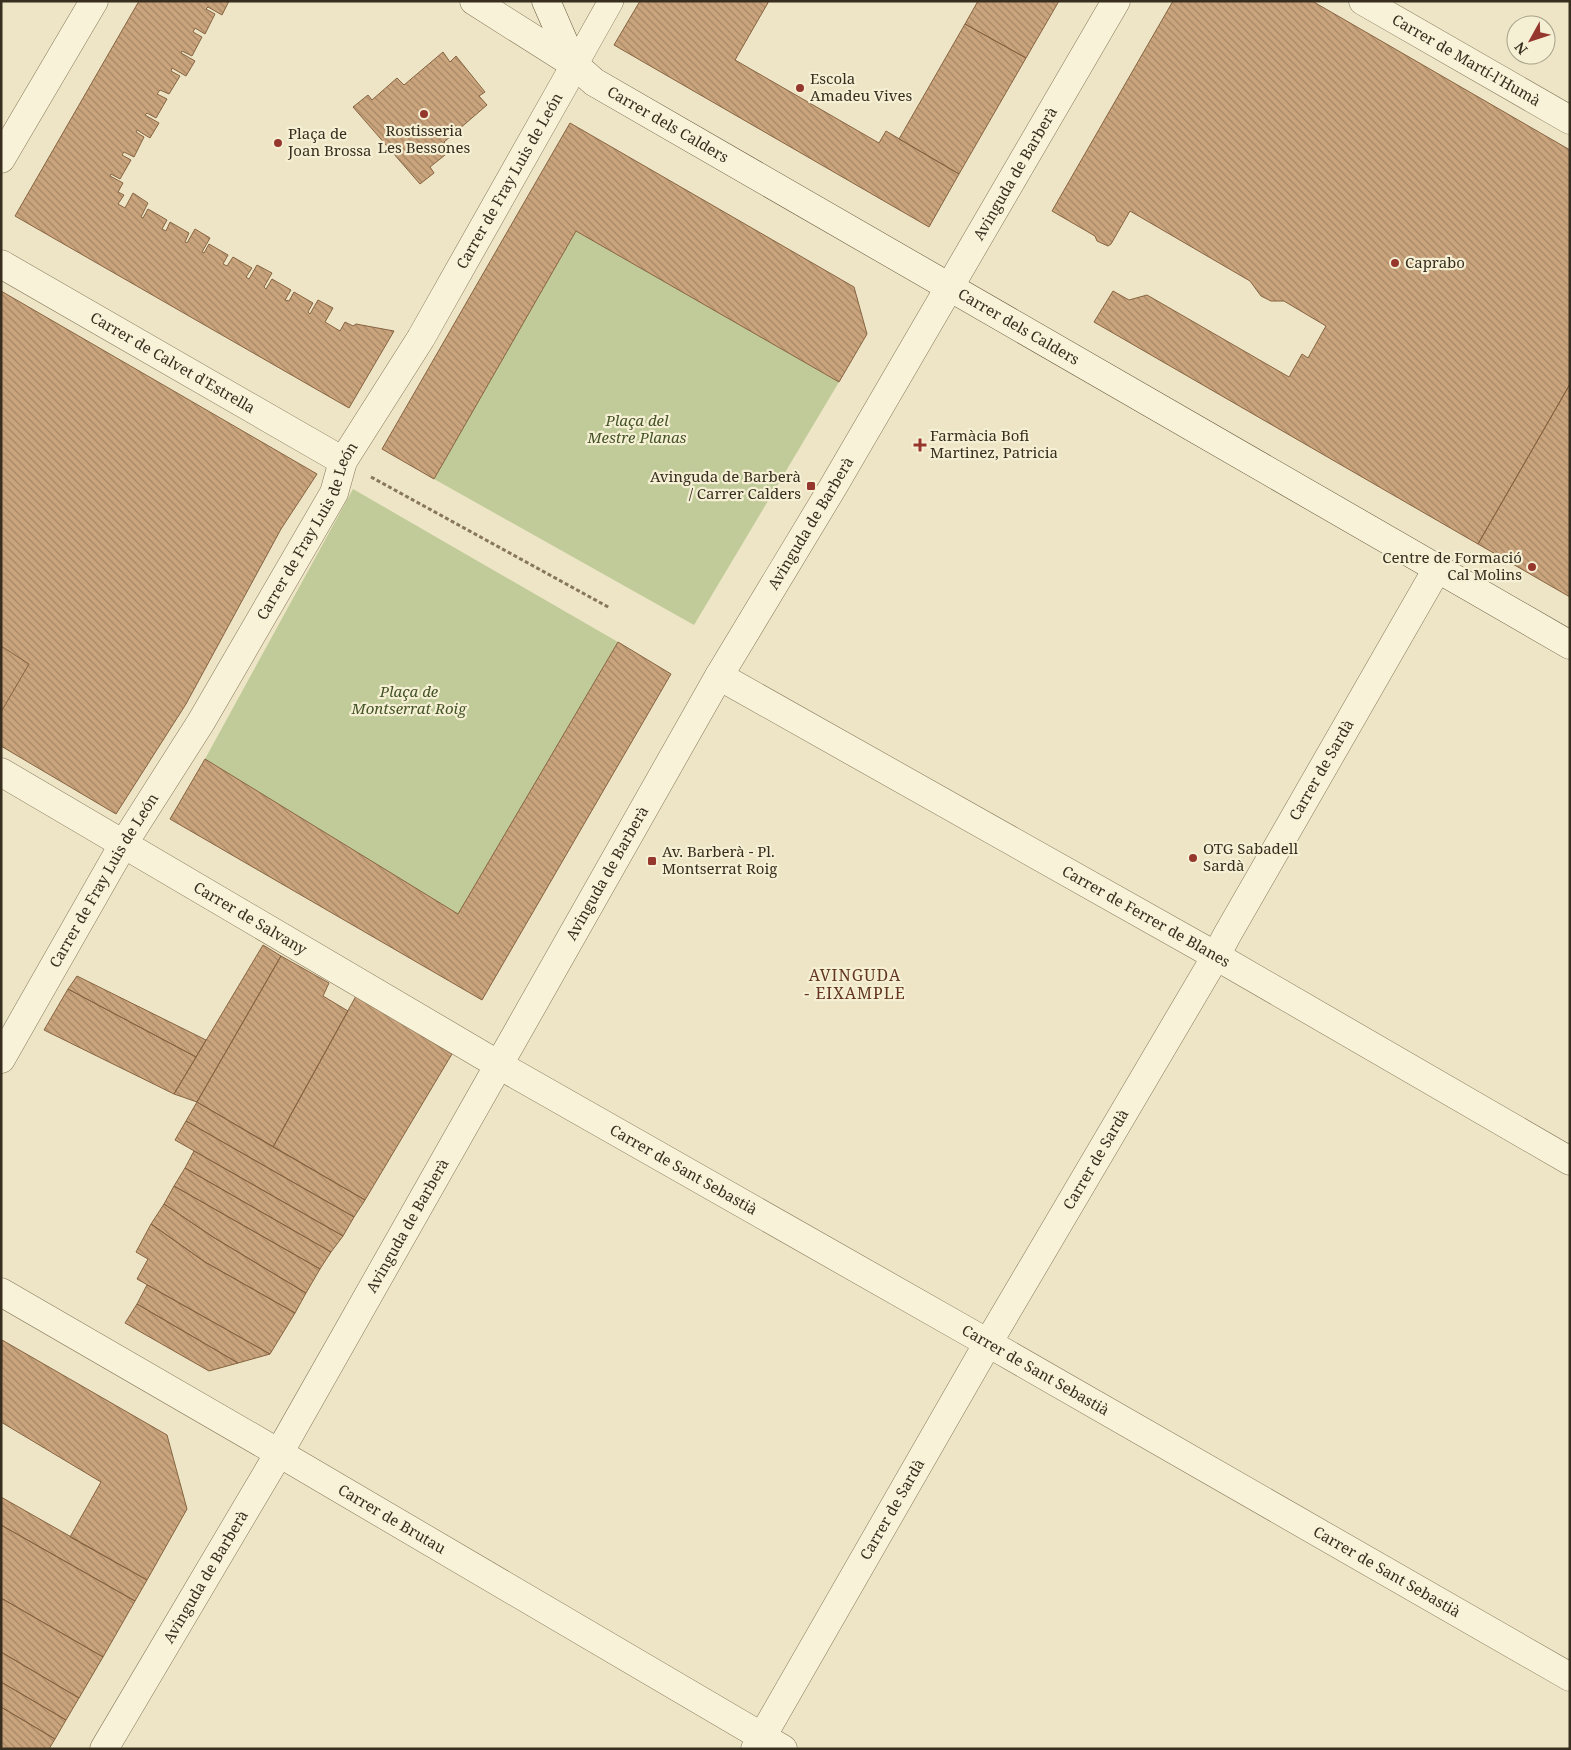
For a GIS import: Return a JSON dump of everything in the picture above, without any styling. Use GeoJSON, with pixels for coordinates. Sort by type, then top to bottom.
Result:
{"type":"FeatureCollection","features":[{"type":"Feature","properties":{"kind":"street"},"geometry":{"type":"LineString","coordinates":[[1,159],[94,1]]}},
{"type":"Feature","properties":{"kind":"street","name":"Carrer dels Calders"},"geometry":{"type":"LineString","coordinates":[[474,1],[575,65],[594,82],[1570,645]]}},
{"type":"Feature","properties":{"kind":"street"},"geometry":{"type":"LineString","coordinates":[[546,1],[575,65]]}},
{"type":"Feature","properties":{"kind":"street","name":"Carrer de Fray Luis de León"},"geometry":{"type":"LineString","coordinates":[[1,1059],[124,843],[201,722],[334,493],[343,461],[421,338],[611,1]]}},
{"type":"Feature","properties":{"kind":"street","name":"Avinguda de Barberà"},"geometry":{"type":"LineString","coordinates":[[104,1749],[279,1453],[719,676],[828,496],[1116,1]]}},
{"type":"Feature","properties":{"kind":"street","name":"Carrer de Martí-l'Humà"},"geometry":{"type":"LineString","coordinates":[[1363,1],[1570,120]]}},
{"type":"Feature","properties":{"kind":"street","name":"Carrer de Calvet d'Estrella"},"geometry":{"type":"LineString","coordinates":[[1,264],[343,461]]}},
{"type":"Feature","properties":{"kind":"street","name":"Carrer de Sardà"},"geometry":{"type":"LineString","coordinates":[[766,1745],[988,1343],[1216,956],[1437,569]]}},
{"type":"Feature","properties":{"kind":"street","name":"Carrer de Ferrer de Blanes"},"geometry":{"type":"LineString","coordinates":[[719,676],[1216,956],[1570,1161]]}},
{"type":"Feature","properties":{"kind":"street","name":"Carrer de Salvany"},"geometry":{"type":"LineString","coordinates":[[1,772],[499,1064]]}},
{"type":"Feature","properties":{"kind":"street","name":"Carrer de Sant Sebastià"},"geometry":{"type":"LineString","coordinates":[[499,1064],[1570,1677]]}},
{"type":"Feature","properties":{"kind":"street","name":"Carrer de Brutau"},"geometry":{"type":"LineString","coordinates":[[1,1292],[279,1453],[766,1745]]}},
{"type":"Feature","properties":{"kind":"path"},"geometry":{"type":"LineString","coordinates":[[343,461],[610,608]]}},
{"type":"Feature","properties":{"kind":"green space","name":"Plaça del Mestre Planas"},"geometry":{"type":"Polygon","coordinates":[[[576,231],[839,382],[694,625],[434,479],[576,231]]]}},
{"type":"Feature","properties":{"kind":"green space","name":"Plaça de Montserrat Roig"},"geometry":{"type":"Polygon","coordinates":[[[353,489],[618,642],[458,914],[205,759],[353,489]]]}},
{"type":"Feature","properties":{"kind":"building"},"geometry":{"type":"Polygon","coordinates":[[[139,1],[229,1],[222,15],[208,7],[206,9],[215,14],[205,34],[195,28],[193,32],[202,37],[192,56],[182,51],[181,53],[195,61],[186,76],[172,68],[171,71],[180,76],[169,94],[160,90],[157,94],[167,99],[156,118],[147,113],[145,115],[159,123],[150,138],[137,130],[136,132],[144,137],[134,157],[124,152],[122,155],[131,160],[120,179],[111,174],[110,176],[123,183],[118,192],[124,195],[118,204],[125,208],[133,193],[148,203],[141,217],[143,218],[148,209],[167,220],[162,229],[166,231],[170,222],[189,233],[185,242],[187,243],[195,229],[210,238],[202,252],[204,253],[209,244],[228,255],[223,264],[227,266],[233,257],[252,268],[246,277],[249,279],[257,265],[272,273],[264,287],[266,289],[272,279],[291,290],[285,300],[289,301],[294,292],[313,303],[308,312],[310,314],[318,300],[333,308],[325,322],[340,331],[345,322],[353,326],[356,324],[394,331],[349,408],[15,216],[139,1]]]}},
{"type":"Feature","properties":{"kind":"building"},"geometry":{"type":"Polygon","coordinates":[[[640,1],[769,1],[735,60],[879,143],[886,131],[959,174],[929,227],[614,45],[640,1]]]}},
{"type":"Feature","properties":{"kind":"building"},"geometry":{"type":"Polygon","coordinates":[[[978,1],[1059,1],[1026,58],[965,24],[978,1]]]}},
{"type":"Feature","properties":{"kind":"building","name":"Caprabo"},"geometry":{"type":"Polygon","coordinates":[[[1173,1],[1312,1],[1570,150],[1570,384],[1478,544],[1094,322],[1113,291],[1129,300],[1147,295],[1289,377],[1302,354],[1308,358],[1326,326],[1284,301],[1271,301],[1261,296],[1250,281],[1130,211],[1108,246],[1097,241],[1095,236],[1052,211],[1173,1]]]}},
{"type":"Feature","properties":{"kind":"building"},"geometry":{"type":"Polygon","coordinates":[[[965,24],[1026,58],[959,174],[899,139],[965,24]]]}},
{"type":"Feature","properties":{"kind":"building"},"geometry":{"type":"Polygon","coordinates":[[[443,52],[450,62],[456,56],[485,92],[479,96],[487,105],[444,142],[450,151],[430,167],[434,173],[420,184],[353,107],[368,95],[372,100],[397,78],[404,85],[443,52]]]}},
{"type":"Feature","properties":{"kind":"building"},"geometry":{"type":"Polygon","coordinates":[[[570,123],[854,287],[867,334],[839,382],[576,231],[434,479],[382,449],[570,123]]]}},
{"type":"Feature","properties":{"kind":"building"},"geometry":{"type":"Polygon","coordinates":[[[1,291],[317,474],[281,529],[186,704],[116,814],[1,746],[1,291]]]}},
{"type":"Feature","properties":{"kind":"building"},"geometry":{"type":"Polygon","coordinates":[[[1570,384],[1570,597],[1478,544],[1570,384]]]}},
{"type":"Feature","properties":{"kind":"building"},"geometry":{"type":"Polygon","coordinates":[[[618,642],[671,674],[482,1000],[170,819],[205,759],[458,914],[618,642]]]}},
{"type":"Feature","properties":{"kind":"building"},"geometry":{"type":"Polygon","coordinates":[[[1,646],[29,664],[1,712],[1,646]]]}},
{"type":"Feature","properties":{"kind":"building"},"geometry":{"type":"Polygon","coordinates":[[[263,945],[281,956],[197,1102],[174,1094],[263,945]]]}},
{"type":"Feature","properties":{"kind":"building"},"geometry":{"type":"Polygon","coordinates":[[[281,956],[329,983],[323,996],[348,1011],[273,1147],[197,1102],[281,956]]]}},
{"type":"Feature","properties":{"kind":"building"},"geometry":{"type":"Polygon","coordinates":[[[77,976],[206,1040],[196,1057],[68,989],[77,976]]]}},
{"type":"Feature","properties":{"kind":"building"},"geometry":{"type":"Polygon","coordinates":[[[68,989],[196,1057],[174,1094],[44,1030],[68,989]]]}},
{"type":"Feature","properties":{"kind":"building"},"geometry":{"type":"Polygon","coordinates":[[[356,996],[452,1054],[365,1200],[273,1147],[356,996]]]}},
{"type":"Feature","properties":{"kind":"building"},"geometry":{"type":"Polygon","coordinates":[[[197,1102],[365,1200],[354,1217],[186,1121],[197,1102]]]}},
{"type":"Feature","properties":{"kind":"building"},"geometry":{"type":"Polygon","coordinates":[[[186,1121],[354,1217],[343,1236],[175,1140],[186,1121]]]}},
{"type":"Feature","properties":{"kind":"building"},"geometry":{"type":"Polygon","coordinates":[[[194,1151],[343,1236],[331,1252],[185,1168],[194,1151]]]}},
{"type":"Feature","properties":{"kind":"building"},"geometry":{"type":"Polygon","coordinates":[[[185,1168],[331,1252],[320,1269],[174,1186],[185,1168]]]}},
{"type":"Feature","properties":{"kind":"building"},"geometry":{"type":"Polygon","coordinates":[[[174,1186],[320,1269],[306,1293],[213,1237],[164,1204],[174,1186]]]}},
{"type":"Feature","properties":{"kind":"building"},"geometry":{"type":"Polygon","coordinates":[[[164,1204],[213,1237],[306,1293],[295,1313],[205,1262],[151,1224],[164,1204]]]}},
{"type":"Feature","properties":{"kind":"building"},"geometry":{"type":"Polygon","coordinates":[[[151,1224],[205,1262],[295,1313],[270,1354],[137,1279],[148,1259],[136,1252],[151,1224]]]}},
{"type":"Feature","properties":{"kind":"building"},"geometry":{"type":"Polygon","coordinates":[[[147,1285],[270,1354],[238,1363],[137,1304],[147,1285]]]}},
{"type":"Feature","properties":{"kind":"building"},"geometry":{"type":"Polygon","coordinates":[[[137,1304],[238,1363],[209,1371],[125,1323],[137,1304]]]}},
{"type":"Feature","properties":{"kind":"building"},"geometry":{"type":"Polygon","coordinates":[[[2,1340],[167,1435],[187,1509],[147,1580],[70,1537],[101,1482],[1,1422],[2,1340]]]}},
{"type":"Feature","properties":{"kind":"building"},"geometry":{"type":"Polygon","coordinates":[[[1,1497],[147,1580],[135,1601],[1,1525],[1,1497]]]}},
{"type":"Feature","properties":{"kind":"building"},"geometry":{"type":"Polygon","coordinates":[[[1,1525],[135,1601],[103,1657],[1,1598],[1,1525]]]}},
{"type":"Feature","properties":{"kind":"building"},"geometry":{"type":"Polygon","coordinates":[[[1,1598],[103,1657],[79,1698],[1,1652],[1,1598]]]}},
{"type":"Feature","properties":{"kind":"building"},"geometry":{"type":"Polygon","coordinates":[[[1,1652],[79,1698],[66,1720],[1,1682],[1,1652]]]}},
{"type":"Feature","properties":{"kind":"building"},"geometry":{"type":"Polygon","coordinates":[[[1,1682],[66,1720],[55,1739],[1,1707],[1,1682]]]}},
{"type":"Feature","properties":{"kind":"building"},"geometry":{"type":"Polygon","coordinates":[[[1,1707],[55,1739],[49,1749],[1,1749],[1,1707]]]}},
{"type":"Feature","properties":{"kind":"place","name":"Escola Amadeu Vives"},"geometry":{"type":"Point","coordinates":[800,88]}},
{"type":"Feature","properties":{"kind":"place","name":"Rostisseria Les Bessones"},"geometry":{"type":"Point","coordinates":[424,114]}},
{"type":"Feature","properties":{"kind":"place","name":"Plaça de Joan Brossa"},"geometry":{"type":"Point","coordinates":[278,143]}},
{"type":"Feature","properties":{"kind":"place","name":"Caprabo"},"geometry":{"type":"Point","coordinates":[1395,263]}},
{"type":"Feature","properties":{"kind":"place","name":"Farmàcia Bofi Martinez, Patricia"},"geometry":{"type":"Point","coordinates":[920,445]}},
{"type":"Feature","properties":{"kind":"place","name":"Avinguda de Barberà / Carrer Calders"},"geometry":{"type":"Point","coordinates":[811,486]}},
{"type":"Feature","properties":{"kind":"place","name":"Centre de Formació Cal Molins"},"geometry":{"type":"Point","coordinates":[1532,567]}},
{"type":"Feature","properties":{"kind":"place","name":"OTG Sabadell Sardà"},"geometry":{"type":"Point","coordinates":[1193,858]}},
{"type":"Feature","properties":{"kind":"place","name":"Av. Barberà - Pl. Montserrat Roig"},"geometry":{"type":"Point","coordinates":[652,861]}},
{"type":"Feature","properties":{"kind":"district","name":"AVINGUDA - EIXAMPLE"},"geometry":{"type":"Point","coordinates":[855,984]}}]}
